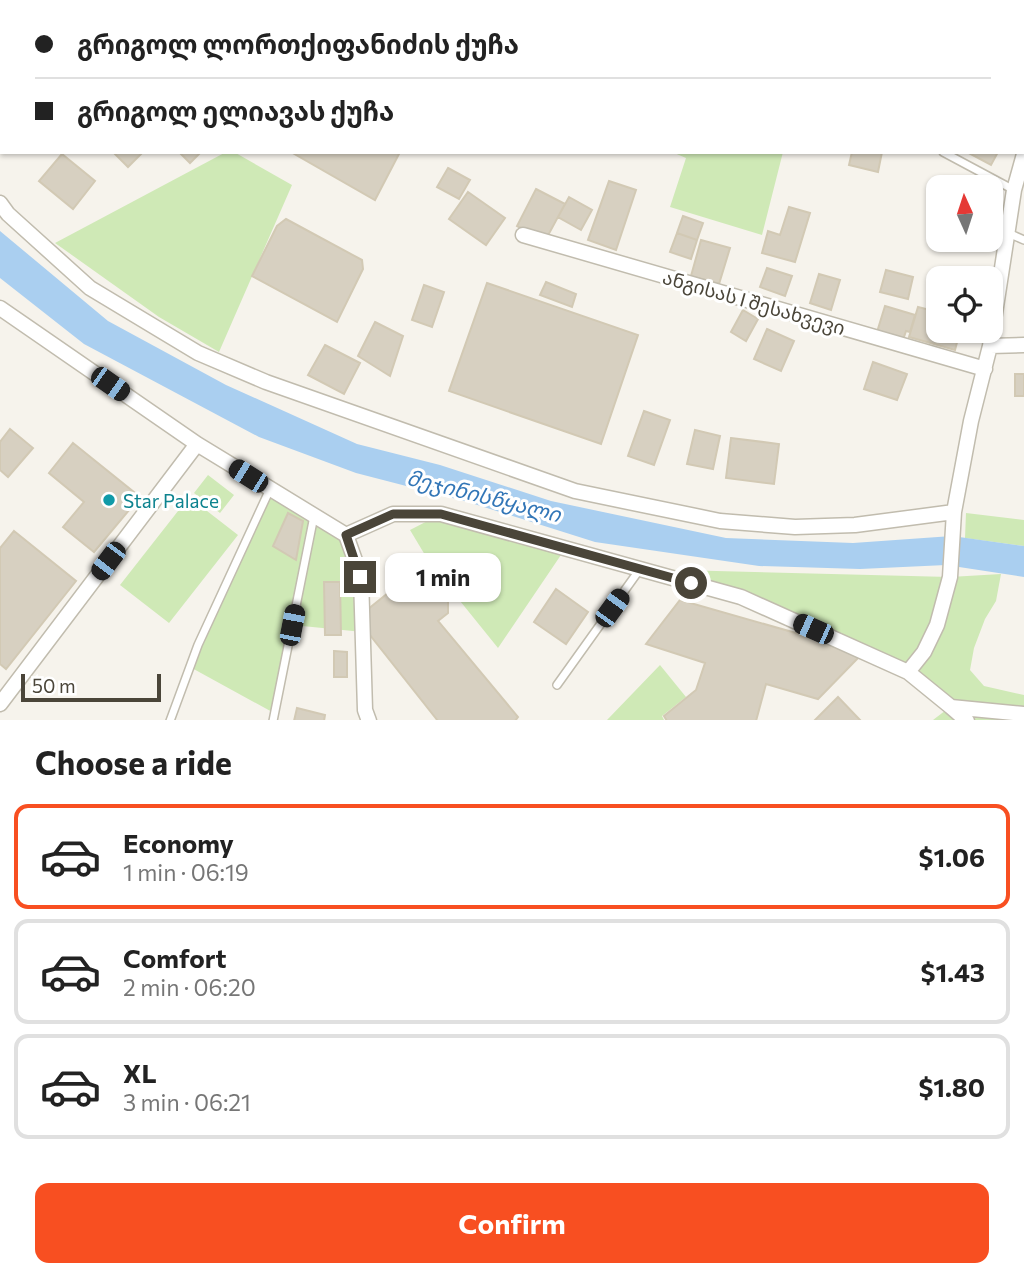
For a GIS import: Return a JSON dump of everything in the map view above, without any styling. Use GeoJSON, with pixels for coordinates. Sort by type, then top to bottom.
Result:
{"type":"FeatureCollection","features":[{"type":"Feature","properties":{"kind":"street"},"geometry":{"type":"LineString","coordinates":[[908,672],[924,652],[937,625],[950,577],[954,512],[971,421],[990,346],[1014,190],[1024,154]]}},
{"type":"Feature","properties":{"kind":"street"},"geometry":{"type":"LineString","coordinates":[[0,203],[8,214],[90,288],[198,353],[267,382],[575,491],[720,521],[795,527],[855,525],[954,512]]}},
{"type":"Feature","properties":{"kind":"street","name":"ანგისას I შესახვევი"},"geometry":{"type":"LineString","coordinates":[[523,235],[985,369]]}},
{"type":"Feature","properties":{"kind":"street"},"geometry":{"type":"LineString","coordinates":[[0,308],[197,444],[346,535],[360,577],[365,710],[369,720]]}},
{"type":"Feature","properties":{"kind":"street"},"geometry":{"type":"LineString","coordinates":[[990,346],[1024,345]]}},
{"type":"Feature","properties":{"kind":"street"},"geometry":{"type":"LineString","coordinates":[[0,705],[197,444]]}},
{"type":"Feature","properties":{"kind":"street"},"geometry":{"type":"LineString","coordinates":[[346,535],[393,514],[441,514],[741,597],[908,672],[960,716],[1024,714]]}},
{"type":"Feature","properties":{"kind":"lane"},"geometry":{"type":"LineString","coordinates":[[947,154],[1014,190]]}},
{"type":"Feature","properties":{"kind":"lane"},"geometry":{"type":"LineString","coordinates":[[1008,233],[1024,240]]}},
{"type":"Feature","properties":{"kind":"lane"},"geometry":{"type":"LineString","coordinates":[[170,720],[198,645],[271,489]]}},
{"type":"Feature","properties":{"kind":"lane"},"geometry":{"type":"LineString","coordinates":[[273,720],[314,516]]}},
{"type":"Feature","properties":{"kind":"lane"},"geometry":{"type":"LineString","coordinates":[[556,685],[640,569]]}},
{"type":"Feature","properties":{"kind":"green space"},"geometry":{"type":"Polygon","coordinates":[[[222,154],[238,154],[292,185],[219,352],[159,317],[55,243],[222,154]]]}},
{"type":"Feature","properties":{"kind":"green space"},"geometry":{"type":"Polygon","coordinates":[[[677,154],[782,154],[762,235],[670,207],[686,158],[677,154]]]}},
{"type":"Feature","properties":{"kind":"green space"},"geometry":{"type":"Polygon","coordinates":[[[208,475],[234,495],[220,513],[194,493],[208,475]]]}},
{"type":"Feature","properties":{"kind":"green space"},"geometry":{"type":"Polygon","coordinates":[[[270,489],[346,535],[361,577],[363,632],[292,625],[274,713],[190,667],[270,489]]]}},
{"type":"Feature","properties":{"kind":"green space"},"geometry":{"type":"Polygon","coordinates":[[[189,497],[238,535],[169,623],[120,585],[189,497]]]}},
{"type":"Feature","properties":{"kind":"green space"},"geometry":{"type":"Polygon","coordinates":[[[966,513],[1024,520],[1024,546],[965,538],[966,513]]]}},
{"type":"Feature","properties":{"kind":"green space"},"geometry":{"type":"Polygon","coordinates":[[[441,514],[565,549],[498,648],[431,565],[410,530],[441,514]]]}},
{"type":"Feature","properties":{"kind":"green space"},"geometry":{"type":"Polygon","coordinates":[[[640,569],[950,577],[1001,574],[996,601],[985,619],[974,648],[970,670],[984,686],[1024,695],[1024,720],[933,720],[950,707],[908,672],[741,597],[640,569]]]}},
{"type":"Feature","properties":{"kind":"green space"},"geometry":{"type":"Polygon","coordinates":[[[660,665],[686,697],[662,716],[664,720],[607,720],[660,665]]]}},
{"type":"Feature","properties":{"kind":"water","name":"მეჯინისწყალი"},"geometry":{"type":"Polygon","coordinates":[[[0,231],[108,321],[226,385],[357,444],[440,465],[551,501],[726,538],[853,543],[952,536],[1024,546],[1024,577],[946,565],[860,569],[759,566],[595,542],[468,502],[356,473],[259,437],[84,344],[0,278],[0,231]]]}},
{"type":"Feature","properties":{"kind":"building"},"geometry":{"type":"Polygon","coordinates":[[[62,154],[95,181],[73,209],[39,181],[62,154]]]}},
{"type":"Feature","properties":{"kind":"building"},"geometry":{"type":"Polygon","coordinates":[[[115,154],[141,154],[128,167],[115,154]]]}},
{"type":"Feature","properties":{"kind":"building"},"geometry":{"type":"Polygon","coordinates":[[[181,154],[199,154],[190,163],[181,154]]]}},
{"type":"Feature","properties":{"kind":"building"},"geometry":{"type":"Polygon","coordinates":[[[294,154],[399,154],[375,200],[294,154]]]}},
{"type":"Feature","properties":{"kind":"building"},"geometry":{"type":"Polygon","coordinates":[[[852,154],[882,154],[878,172],[849,165],[852,154]]]}},
{"type":"Feature","properties":{"kind":"building"},"geometry":{"type":"Polygon","coordinates":[[[971,154],[997,154],[991,165],[971,154]]]}},
{"type":"Feature","properties":{"kind":"building"},"geometry":{"type":"Polygon","coordinates":[[[448,168],[470,180],[459,199],[437,187],[448,168]]]}},
{"type":"Feature","properties":{"kind":"building"},"geometry":{"type":"Polygon","coordinates":[[[609,181],[636,190],[616,250],[588,240],[609,181]]]}},
{"type":"Feature","properties":{"kind":"building"},"geometry":{"type":"Polygon","coordinates":[[[536,189],[565,204],[545,241],[517,226],[536,189]]]}},
{"type":"Feature","properties":{"kind":"building"},"geometry":{"type":"Polygon","coordinates":[[[468,192],[505,218],[486,245],[449,219],[468,192]]]}},
{"type":"Feature","properties":{"kind":"building"},"geometry":{"type":"Polygon","coordinates":[[[569,197],[592,210],[581,230],[558,217],[569,197]]]}},
{"type":"Feature","properties":{"kind":"building"},"geometry":{"type":"Polygon","coordinates":[[[789,207],[810,213],[795,262],[762,253],[768,231],[780,235],[789,207]]]}},
{"type":"Feature","properties":{"kind":"building"},"geometry":{"type":"Polygon","coordinates":[[[683,216],[703,223],[697,240],[677,233],[683,216]]]}},
{"type":"Feature","properties":{"kind":"building"},"geometry":{"type":"Polygon","coordinates":[[[286,219],[362,260],[363,269],[337,322],[252,276],[277,226],[286,219]]]}},
{"type":"Feature","properties":{"kind":"building"},"geometry":{"type":"Polygon","coordinates":[[[677,233],[697,240],[691,259],[670,252],[677,233]]]}},
{"type":"Feature","properties":{"kind":"building"},"geometry":{"type":"Polygon","coordinates":[[[701,240],[730,248],[719,284],[691,276],[701,240]]]}},
{"type":"Feature","properties":{"kind":"building"},"geometry":{"type":"Polygon","coordinates":[[[767,268],[792,276],[785,296],[760,287],[767,268]]]}},
{"type":"Feature","properties":{"kind":"building"},"geometry":{"type":"Polygon","coordinates":[[[886,270],[913,277],[908,299],[880,292],[886,270]]]}},
{"type":"Feature","properties":{"kind":"building"},"geometry":{"type":"Polygon","coordinates":[[[819,274],[840,280],[831,310],[810,303],[819,274]]]}},
{"type":"Feature","properties":{"kind":"building"},"geometry":{"type":"Polygon","coordinates":[[[546,282],[576,294],[572,307],[540,295],[546,282]]]}},
{"type":"Feature","properties":{"kind":"building"},"geometry":{"type":"Polygon","coordinates":[[[487,283],[638,335],[601,444],[449,391],[487,283]]]}},
{"type":"Feature","properties":{"kind":"building"},"geometry":{"type":"Polygon","coordinates":[[[424,285],[444,292],[432,327],[412,320],[424,285]]]}},
{"type":"Feature","properties":{"kind":"building"},"geometry":{"type":"Polygon","coordinates":[[[885,306],[915,315],[910,332],[906,331],[903,340],[877,332],[885,306]]]}},
{"type":"Feature","properties":{"kind":"building"},"geometry":{"type":"Polygon","coordinates":[[[918,307],[926,309],[926,342],[909,337],[918,307]]]}},
{"type":"Feature","properties":{"kind":"building"},"geometry":{"type":"Polygon","coordinates":[[[743,310],[758,319],[746,341],[731,332],[743,310]]]}},
{"type":"Feature","properties":{"kind":"building"},"geometry":{"type":"Polygon","coordinates":[[[375,322],[403,336],[390,376],[358,356],[375,322]]]}},
{"type":"Feature","properties":{"kind":"building"},"geometry":{"type":"Polygon","coordinates":[[[767,329],[794,341],[781,371],[754,359],[767,329]]]}},
{"type":"Feature","properties":{"kind":"building"},"geometry":{"type":"Polygon","coordinates":[[[930,343],[957,343],[955,350],[930,343]]]}},
{"type":"Feature","properties":{"kind":"building"},"geometry":{"type":"Polygon","coordinates":[[[325,345],[360,363],[344,394],[308,375],[325,345]]]}},
{"type":"Feature","properties":{"kind":"building"},"geometry":{"type":"Polygon","coordinates":[[[873,362],[907,374],[897,400],[864,389],[873,362]]]}},
{"type":"Feature","properties":{"kind":"building"},"geometry":{"type":"Polygon","coordinates":[[[1015,374],[1024,374],[1024,396],[1015,396],[1015,374]]]}},
{"type":"Feature","properties":{"kind":"building"},"geometry":{"type":"Polygon","coordinates":[[[644,411],[670,420],[654,465],[628,456],[644,411]]]}},
{"type":"Feature","properties":{"kind":"building"},"geometry":{"type":"Polygon","coordinates":[[[10,429],[33,448],[8,477],[0,470],[0,442],[10,429]]]}},
{"type":"Feature","properties":{"kind":"building"},"geometry":{"type":"Polygon","coordinates":[[[695,430],[720,436],[713,469],[687,464],[695,430]]]}},
{"type":"Feature","properties":{"kind":"building"},"geometry":{"type":"Polygon","coordinates":[[[731,438],[779,444],[774,484],[726,478],[731,438]]]}},
{"type":"Feature","properties":{"kind":"building","name":"Star Palace"},"geometry":{"type":"Polygon","coordinates":[[[73,443],[140,497],[94,552],[63,527],[84,502],[49,473],[73,443]]]}},
{"type":"Feature","properties":{"kind":"building"},"geometry":{"type":"Polygon","coordinates":[[[288,513],[303,521],[296,560],[273,546],[288,513]]]}},
{"type":"Feature","properties":{"kind":"building"},"geometry":{"type":"Polygon","coordinates":[[[14,531],[76,581],[6,669],[0,664],[0,548],[14,531]]]}},
{"type":"Feature","properties":{"kind":"building"},"geometry":{"type":"Polygon","coordinates":[[[424,572],[448,600],[448,613],[438,621],[518,717],[516,720],[437,720],[370,635],[367,610],[404,580],[424,572]]]}},
{"type":"Feature","properties":{"kind":"building"},"geometry":{"type":"Polygon","coordinates":[[[324,582],[340,582],[341,635],[325,635],[324,582]]]}},
{"type":"Feature","properties":{"kind":"building"},"geometry":{"type":"Polygon","coordinates":[[[556,589],[588,612],[566,644],[534,622],[556,589]]]}},
{"type":"Feature","properties":{"kind":"building"},"geometry":{"type":"Polygon","coordinates":[[[680,600],[845,647],[858,658],[818,699],[766,684],[756,720],[666,720],[664,716],[696,690],[705,663],[646,644],[680,600]]]}},
{"type":"Feature","properties":{"kind":"building"},"geometry":{"type":"Polygon","coordinates":[[[334,651],[347,652],[347,677],[334,677],[334,651]]]}},
{"type":"Feature","properties":{"kind":"building"},"geometry":{"type":"Polygon","coordinates":[[[838,697],[860,720],[815,720],[838,697]]]}},
{"type":"Feature","properties":{"kind":"building"},"geometry":{"type":"Polygon","coordinates":[[[297,708],[325,715],[324,720],[294,720],[297,708]]]}},
{"type":"Feature","properties":{"kind":"place","name":"Star Palace"},"geometry":{"type":"Point","coordinates":[109,500]}},
{"type":"Feature","properties":{"kind":"route"},"geometry":{"type":"LineString","coordinates":[[360,577],[346,535],[393,514],[441,514],[691,583]]}}]}
